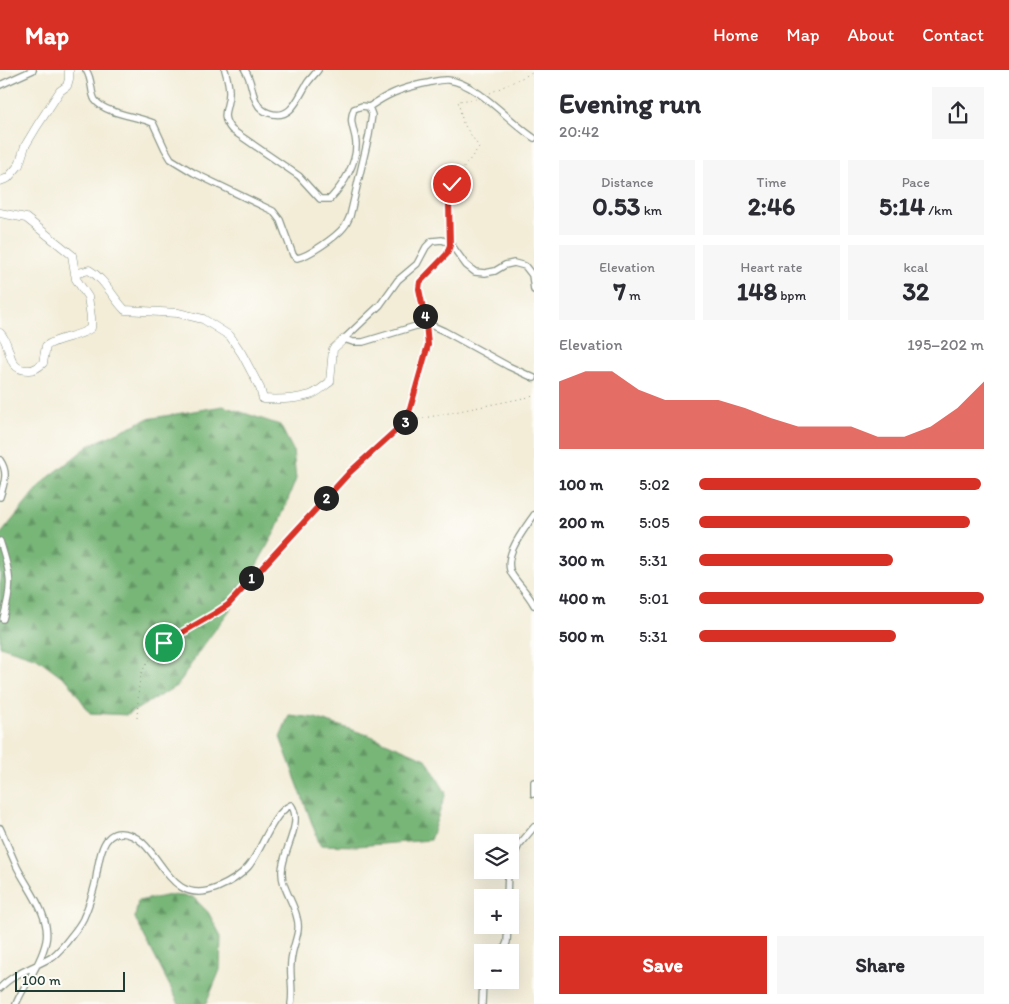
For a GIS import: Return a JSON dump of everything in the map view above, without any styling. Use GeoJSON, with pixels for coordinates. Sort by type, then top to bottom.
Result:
{"type":"FeatureCollection","features":[{"type":"Feature","properties":{"kind":"street"},"geometry":{"type":"LineString","coordinates":[[0,85],[33,70]]}},
{"type":"Feature","properties":{"kind":"street"},"geometry":{"type":"LineString","coordinates":[[0,181],[8,178],[19,164],[25,146],[37,126],[60,91],[67,86],[70,79],[70,70]]}},
{"type":"Feature","properties":{"kind":"street"},"geometry":{"type":"LineString","coordinates":[[86,70],[91,77],[93,98],[101,106],[153,123],[165,149],[172,159],[194,173],[273,211],[280,220],[293,254],[297,258],[319,247],[345,226],[366,150],[372,115],[370,107]]}},
{"type":"Feature","properties":{"kind":"street"},"geometry":{"type":"LineString","coordinates":[[225,70],[230,93],[224,117],[232,130],[299,176],[320,199],[330,199],[346,180],[356,152],[356,141],[351,117],[354,109],[362,106],[370,107],[386,95],[402,88],[448,80],[463,85],[484,98],[534,138]]}},
{"type":"Feature","properties":{"kind":"street"},"geometry":{"type":"LineString","coordinates":[[245,70],[257,104],[266,112],[277,115],[288,112],[295,105],[308,82],[318,70]]}},
{"type":"Feature","properties":{"kind":"street"},"geometry":{"type":"LineString","coordinates":[[0,213],[26,218],[72,255],[76,280],[88,296],[91,318],[91,328],[84,334],[52,341],[46,346],[43,363],[29,370],[15,365],[11,359],[8,344],[0,333]]}},
{"type":"Feature","properties":{"kind":"street"},"geometry":{"type":"LineString","coordinates":[[75,274],[90,270],[94,272],[125,310],[178,313],[203,319],[230,336],[242,354],[260,388],[263,398],[275,399],[311,395],[330,382],[333,349],[380,305],[398,280],[417,264],[426,247],[432,241],[442,240],[450,243],[466,265],[475,272],[495,271],[505,265],[514,263],[525,266],[532,275],[534,290]]}},
{"type":"Feature","properties":{"kind":"street"},"geometry":{"type":"LineString","coordinates":[[344,339],[353,342],[363,342],[426,323],[444,330],[508,366],[534,378]]}},
{"type":"Feature","properties":{"kind":"street"},"geometry":{"type":"LineString","coordinates":[[0,460],[6,477],[0,497]]}},
{"type":"Feature","properties":{"kind":"street"},"geometry":{"type":"LineString","coordinates":[[534,515],[515,544],[509,565],[513,576],[525,590],[534,605]]}},
{"type":"Feature","properties":{"kind":"street"},"geometry":{"type":"LineString","coordinates":[[0,541],[10,574],[4,619]]}},
{"type":"Feature","properties":{"kind":"street"},"geometry":{"type":"LineString","coordinates":[[534,782],[534,794]]}},
{"type":"Feature","properties":{"kind":"street"},"geometry":{"type":"LineString","coordinates":[[0,988],[19,974],[53,956],[63,947],[82,922],[96,883],[98,863],[102,849],[108,839],[115,834],[129,835],[138,840],[149,850],[174,882],[185,890],[202,892],[230,882],[242,873],[250,865],[269,831],[285,808],[291,805],[294,809],[295,817],[292,836],[281,874],[298,919],[299,929],[291,956],[293,992],[291,1004]]}},
{"type":"Feature","properties":{"kind":"street"},"geometry":{"type":"LineString","coordinates":[[519,845],[534,827]]}},
{"type":"Feature","properties":{"kind":"street"},"geometry":{"type":"LineString","coordinates":[[0,828],[46,924],[46,939],[37,964],[16,1004]]}},
{"type":"Feature","properties":{"kind":"street"},"geometry":{"type":"LineString","coordinates":[[482,1004],[483,989]]}},
{"type":"Feature","properties":{"kind":"path"},"geometry":{"type":"LineString","coordinates":[[137,718],[139,685],[142,671],[158,648],[228,605],[350,472],[403,424],[410,409],[428,345],[426,323],[419,289],[420,282],[447,254],[450,243],[449,202],[452,184],[479,146],[462,123],[458,101],[484,98],[492,91],[534,72]]}},
{"type":"Feature","properties":{"kind":"path"},"geometry":{"type":"LineString","coordinates":[[403,424],[419,419],[534,396]]}},
{"type":"Feature","properties":{"kind":"green space"},"geometry":{"type":"Polygon","coordinates":[[[223,406],[280,425],[293,450],[296,479],[276,530],[238,599],[200,650],[178,685],[127,715],[90,713],[68,681],[37,658],[0,646],[0,535],[44,481],[90,445],[147,419],[223,406]]]}},
{"type":"Feature","properties":{"kind":"green space"},"geometry":{"type":"Polygon","coordinates":[[[289,715],[315,718],[371,736],[426,759],[446,793],[430,840],[357,846],[320,845],[280,737],[289,715]]]}},
{"type":"Feature","properties":{"kind":"green space"},"geometry":{"type":"Polygon","coordinates":[[[171,895],[193,897],[208,912],[221,936],[220,970],[206,1004],[179,1004],[135,918],[138,901],[171,895]]]}},
{"type":"Feature","properties":{"kind":"route"},"geometry":{"type":"LineString","coordinates":[[164,643],[228,605],[350,472],[403,424],[410,409],[428,345],[426,323],[419,289],[420,282],[447,254],[450,245],[449,202],[452,184]]}}]}
